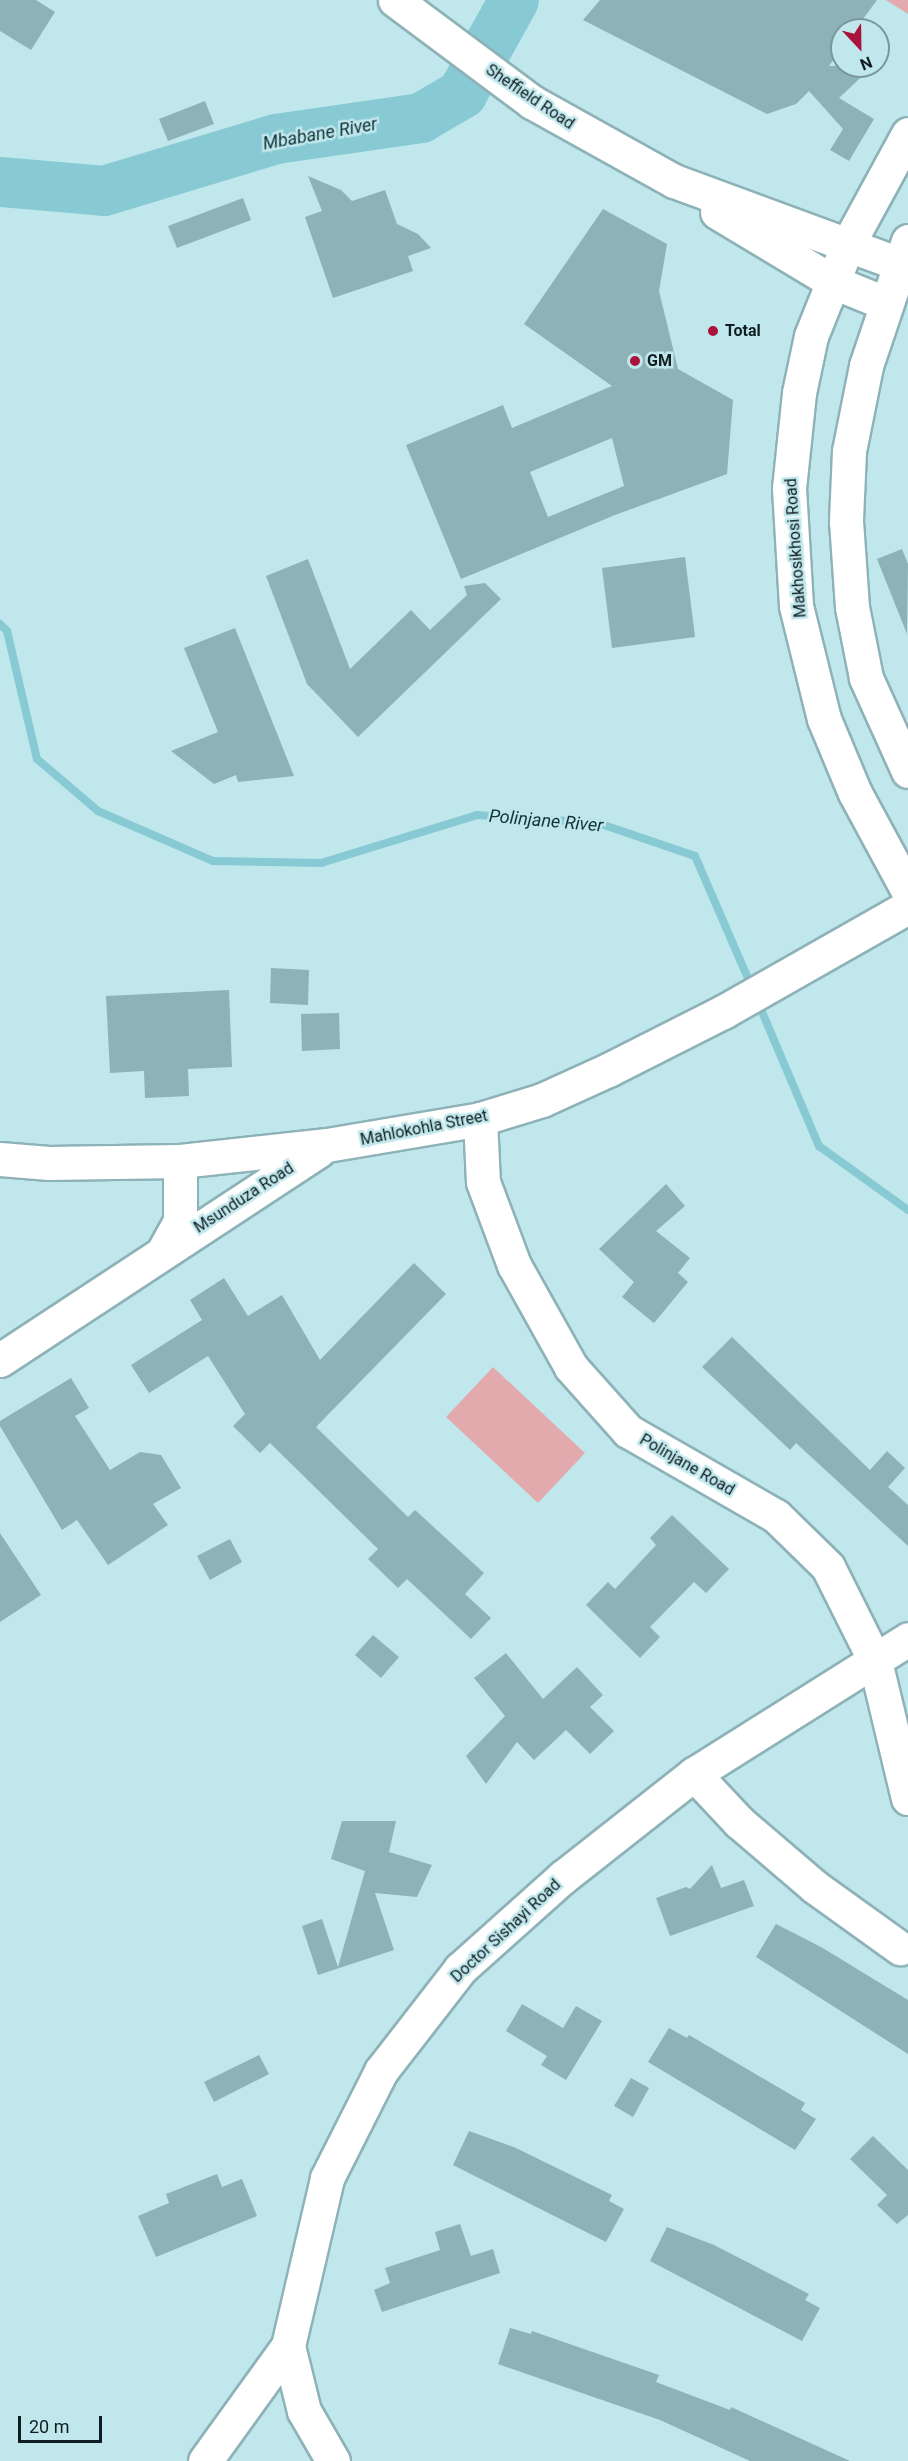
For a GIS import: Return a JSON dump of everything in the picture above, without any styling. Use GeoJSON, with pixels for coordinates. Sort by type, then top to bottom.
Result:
{"type":"FeatureCollection","features":[{"type":"Feature","properties":{"kind":"street","name":"Sheffield Road"},"geometry":{"type":"LineString","coordinates":[[395,0],[532,102],[674,181],[707,206],[833,282],[885,303]]}},
{"type":"Feature","properties":{"kind":"street","name":"Makhosikhosi Road"},"geometry":{"type":"LineString","coordinates":[[908,134],[848,244],[812,336],[799,393],[789,488],[796,606],[824,719],[855,793],[908,891]]}},
{"type":"Feature","properties":{"kind":"street","name":"Sheffield Road"},"geometry":{"type":"LineString","coordinates":[[674,181],[848,244],[904,253]]}},
{"type":"Feature","properties":{"kind":"street"},"geometry":{"type":"LineString","coordinates":[[904,253],[885,303],[866,366],[849,450],[846,521],[852,607],[866,678],[908,771]]}},
{"type":"Feature","properties":{"kind":"street","name":"Mahlokohla Street"},"geometry":{"type":"LineString","coordinates":[[0,1159],[49,1163],[180,1161],[327,1145],[480,1119],[543,1100],[723,1012],[908,907]]}},
{"type":"Feature","properties":{"kind":"street","name":"Polinjane Road"},"geometry":{"type":"LineString","coordinates":[[480,1119],[483,1182],[502,1234],[514,1265],[571,1367],[628,1431],[783,1523],[828,1567],[875,1661],[908,1798]]}},
{"type":"Feature","properties":{"kind":"street","name":"Msunduza Road"},"geometry":{"type":"LineString","coordinates":[[0,1360],[327,1145]]}},
{"type":"Feature","properties":{"kind":"street","name":"Msunduza Road"},"geometry":{"type":"LineString","coordinates":[[163,1252],[180,1221],[180,1161]]}},
{"type":"Feature","properties":{"kind":"street","name":"Doctor Sishayi Road"},"geometry":{"type":"LineString","coordinates":[[333,2461],[304,2411],[288,2346],[327,2178],[381,2071],[460,1969],[563,1877],[694,1774],[908,1640]]}},
{"type":"Feature","properties":{"kind":"street"},"geometry":{"type":"LineString","coordinates":[[694,1774],[756,1836],[816,1887],[900,1948]]}},
{"type":"Feature","properties":{"kind":"street"},"geometry":{"type":"LineString","coordinates":[[205,2461],[288,2346]]}},
{"type":"Feature","properties":{"kind":"shaded area"},"geometry":{"type":"Polygon","coordinates":[[[886,0],[908,0],[908,14],[886,0]]]}},
{"type":"Feature","properties":{"kind":"shaded area"},"geometry":{"type":"Polygon","coordinates":[[[493,1367],[585,1453],[538,1503],[446,1417],[493,1367]]]}},
{"type":"Feature","properties":{"kind":"building"},"geometry":{"type":"Polygon","coordinates":[[[0,0],[36,0],[55,12],[31,50],[0,31],[0,0]]]}},
{"type":"Feature","properties":{"kind":"building"},"geometry":{"type":"Polygon","coordinates":[[[600,0],[877,0],[864,18],[830,18],[830,78],[860,78],[839,98],[874,119],[849,161],[830,150],[843,129],[809,91],[796,104],[767,114],[583,20],[600,0]]]}},
{"type":"Feature","properties":{"kind":"building"},"geometry":{"type":"Polygon","coordinates":[[[205,101],[214,124],[168,141],[159,119],[205,101]]]}},
{"type":"Feature","properties":{"kind":"building"},"geometry":{"type":"Polygon","coordinates":[[[308,176],[341,190],[352,201],[385,190],[397,224],[418,234],[431,248],[408,256],[413,271],[333,298],[305,217],[322,211],[308,176]]]}},
{"type":"Feature","properties":{"kind":"building"},"geometry":{"type":"Polygon","coordinates":[[[243,198],[251,220],[177,248],[168,226],[243,198]]]}},
{"type":"Feature","properties":{"kind":"building"},"geometry":{"type":"Polygon","coordinates":[[[603,209],[667,244],[659,291],[678,369],[733,400],[727,474],[615,515],[461,579],[406,445],[503,405],[512,428],[612,386],[524,324],[603,209]],[[612,438],[530,472],[548,517],[624,486],[612,438]]]}},
{"type":"Feature","properties":{"kind":"building"},"geometry":{"type":"Polygon","coordinates":[[[902,549],[908,564],[907,634],[877,559],[902,549]]]}},
{"type":"Feature","properties":{"kind":"building"},"geometry":{"type":"Polygon","coordinates":[[[685,557],[695,637],[612,648],[602,568],[685,557]]]}},
{"type":"Feature","properties":{"kind":"building"},"geometry":{"type":"Polygon","coordinates":[[[308,559],[350,669],[411,610],[430,630],[467,595],[464,586],[485,583],[501,599],[358,737],[307,684],[266,576],[308,559]]]}},
{"type":"Feature","properties":{"kind":"building"},"geometry":{"type":"Polygon","coordinates":[[[235,628],[294,776],[238,782],[236,775],[214,784],[171,751],[218,732],[184,648],[235,628]]]}},
{"type":"Feature","properties":{"kind":"building"},"geometry":{"type":"Polygon","coordinates":[[[271,968],[309,970],[308,1005],[270,1003],[271,968]]]}},
{"type":"Feature","properties":{"kind":"building"},"geometry":{"type":"Polygon","coordinates":[[[229,990],[232,1067],[188,1069],[189,1096],[145,1098],[144,1071],[110,1073],[106,996],[229,990]]]}},
{"type":"Feature","properties":{"kind":"building"},"geometry":{"type":"Polygon","coordinates":[[[339,1013],[340,1049],[302,1051],[301,1014],[339,1013]]]}},
{"type":"Feature","properties":{"kind":"building"},"geometry":{"type":"Polygon","coordinates":[[[666,1184],[685,1206],[656,1231],[690,1258],[678,1273],[688,1282],[654,1323],[622,1297],[634,1282],[599,1249],[666,1184]]]}},
{"type":"Feature","properties":{"kind":"building"},"geometry":{"type":"Polygon","coordinates":[[[414,1263],[446,1294],[316,1427],[408,1517],[415,1510],[484,1573],[465,1594],[491,1618],[471,1639],[407,1579],[398,1588],[368,1559],[378,1549],[270,1443],[260,1453],[233,1426],[245,1414],[208,1356],[149,1393],[131,1365],[202,1320],[190,1300],[224,1278],[248,1316],[282,1295],[320,1360],[414,1263]]]}},
{"type":"Feature","properties":{"kind":"building"},"geometry":{"type":"Polygon","coordinates":[[[732,1337],[870,1470],[887,1451],[905,1468],[888,1487],[908,1505],[908,1546],[796,1443],[790,1450],[702,1367],[732,1337]]]}},
{"type":"Feature","properties":{"kind":"building"},"geometry":{"type":"Polygon","coordinates":[[[71,1378],[89,1408],[75,1416],[110,1470],[140,1452],[161,1455],[181,1488],[153,1504],[168,1525],[108,1565],[77,1520],[62,1530],[0,1426],[0,1421],[71,1378]]]}},
{"type":"Feature","properties":{"kind":"building"},"geometry":{"type":"Polygon","coordinates":[[[672,1515],[729,1569],[706,1593],[694,1582],[650,1627],[660,1637],[640,1658],[586,1605],[608,1582],[615,1589],[656,1545],[650,1538],[672,1515]]]}},
{"type":"Feature","properties":{"kind":"building"},"geometry":{"type":"Polygon","coordinates":[[[0,1533],[41,1595],[0,1622],[0,1533]]]}},
{"type":"Feature","properties":{"kind":"building"},"geometry":{"type":"Polygon","coordinates":[[[230,1539],[242,1562],[210,1580],[197,1556],[230,1539]]]}},
{"type":"Feature","properties":{"kind":"building"},"geometry":{"type":"Polygon","coordinates":[[[373,1635],[399,1657],[381,1678],[355,1655],[373,1635]]]}},
{"type":"Feature","properties":{"kind":"building"},"geometry":{"type":"Polygon","coordinates":[[[506,1653],[543,1699],[577,1667],[603,1695],[590,1707],[614,1731],[590,1754],[566,1730],[534,1760],[517,1742],[486,1784],[466,1756],[505,1716],[474,1678],[506,1653]]]}},
{"type":"Feature","properties":{"kind":"building"},"geometry":{"type":"Polygon","coordinates":[[[342,1821],[396,1821],[389,1852],[432,1865],[417,1897],[375,1893],[394,1950],[318,1975],[302,1926],[322,1919],[338,1967],[365,1871],[331,1859],[342,1821]]]}},
{"type":"Feature","properties":{"kind":"building"},"geometry":{"type":"Polygon","coordinates":[[[712,1865],[721,1888],[744,1880],[754,1906],[670,1936],[656,1898],[686,1887],[690,1889],[712,1865]]]}},
{"type":"Feature","properties":{"kind":"building"},"geometry":{"type":"Polygon","coordinates":[[[776,1924],[821,1947],[908,2000],[908,2054],[756,1957],[776,1924]]]}},
{"type":"Feature","properties":{"kind":"building"},"geometry":{"type":"Polygon","coordinates":[[[522,2004],[563,2028],[576,2006],[602,2021],[566,2080],[541,2065],[547,2056],[506,2031],[522,2004]]]}},
{"type":"Feature","properties":{"kind":"building"},"geometry":{"type":"Polygon","coordinates":[[[669,2028],[687,2038],[689,2035],[805,2103],[801,2110],[816,2119],[795,2150],[648,2062],[669,2028]]]}},
{"type":"Feature","properties":{"kind":"building"},"geometry":{"type":"Polygon","coordinates":[[[259,2055],[269,2074],[214,2102],[204,2082],[259,2055]]]}},
{"type":"Feature","properties":{"kind":"building"},"geometry":{"type":"Polygon","coordinates":[[[631,2078],[649,2088],[633,2117],[614,2106],[631,2078]]]}},
{"type":"Feature","properties":{"kind":"building"},"geometry":{"type":"Polygon","coordinates":[[[469,2131],[516,2148],[612,2195],[609,2201],[624,2209],[606,2242],[453,2165],[469,2131]]]}},
{"type":"Feature","properties":{"kind":"building"},"geometry":{"type":"Polygon","coordinates":[[[873,2136],[908,2170],[908,2215],[897,2224],[877,2205],[887,2195],[850,2159],[873,2136]]]}},
{"type":"Feature","properties":{"kind":"building"},"geometry":{"type":"Polygon","coordinates":[[[217,2174],[222,2187],[242,2179],[257,2216],[156,2257],[138,2216],[169,2203],[166,2194],[217,2174]]]}},
{"type":"Feature","properties":{"kind":"building"},"geometry":{"type":"Polygon","coordinates":[[[460,2224],[471,2256],[493,2249],[500,2273],[382,2312],[374,2290],[390,2283],[385,2268],[440,2250],[435,2232],[460,2224]]]}},
{"type":"Feature","properties":{"kind":"building"},"geometry":{"type":"Polygon","coordinates":[[[667,2227],[714,2245],[809,2294],[805,2300],[820,2308],[802,2341],[650,2261],[667,2227]]]}},
{"type":"Feature","properties":{"kind":"building"},"geometry":{"type":"Polygon","coordinates":[[[510,2328],[531,2334],[532,2331],[659,2375],[656,2382],[730,2410],[731,2407],[850,2461],[750,2461],[660,2420],[498,2364],[510,2328]]]}},
{"type":"Feature","properties":{"kind":"waterway","name":"Mbabane River"},"geometry":{"type":"LineString","coordinates":[[0,182],[104,191],[276,139],[421,118],[462,94],[514,0]]}},
{"type":"Feature","properties":{"kind":"waterway","name":"Polinjane River"},"geometry":{"type":"LineString","coordinates":[[0,624],[7,631],[37,759],[98,811],[213,861],[321,863],[477,815],[598,823],[695,856],[752,988]]}},
{"type":"Feature","properties":{"kind":"waterway","name":"Polinjane River"},"geometry":{"type":"LineString","coordinates":[[757,1000],[819,1146],[908,1210]]}},
{"type":"Feature","properties":{"kind":"place","name":"Total"},"geometry":{"type":"Point","coordinates":[713,331]}},
{"type":"Feature","properties":{"kind":"place","name":"GM"},"geometry":{"type":"Point","coordinates":[635,361]}}]}
